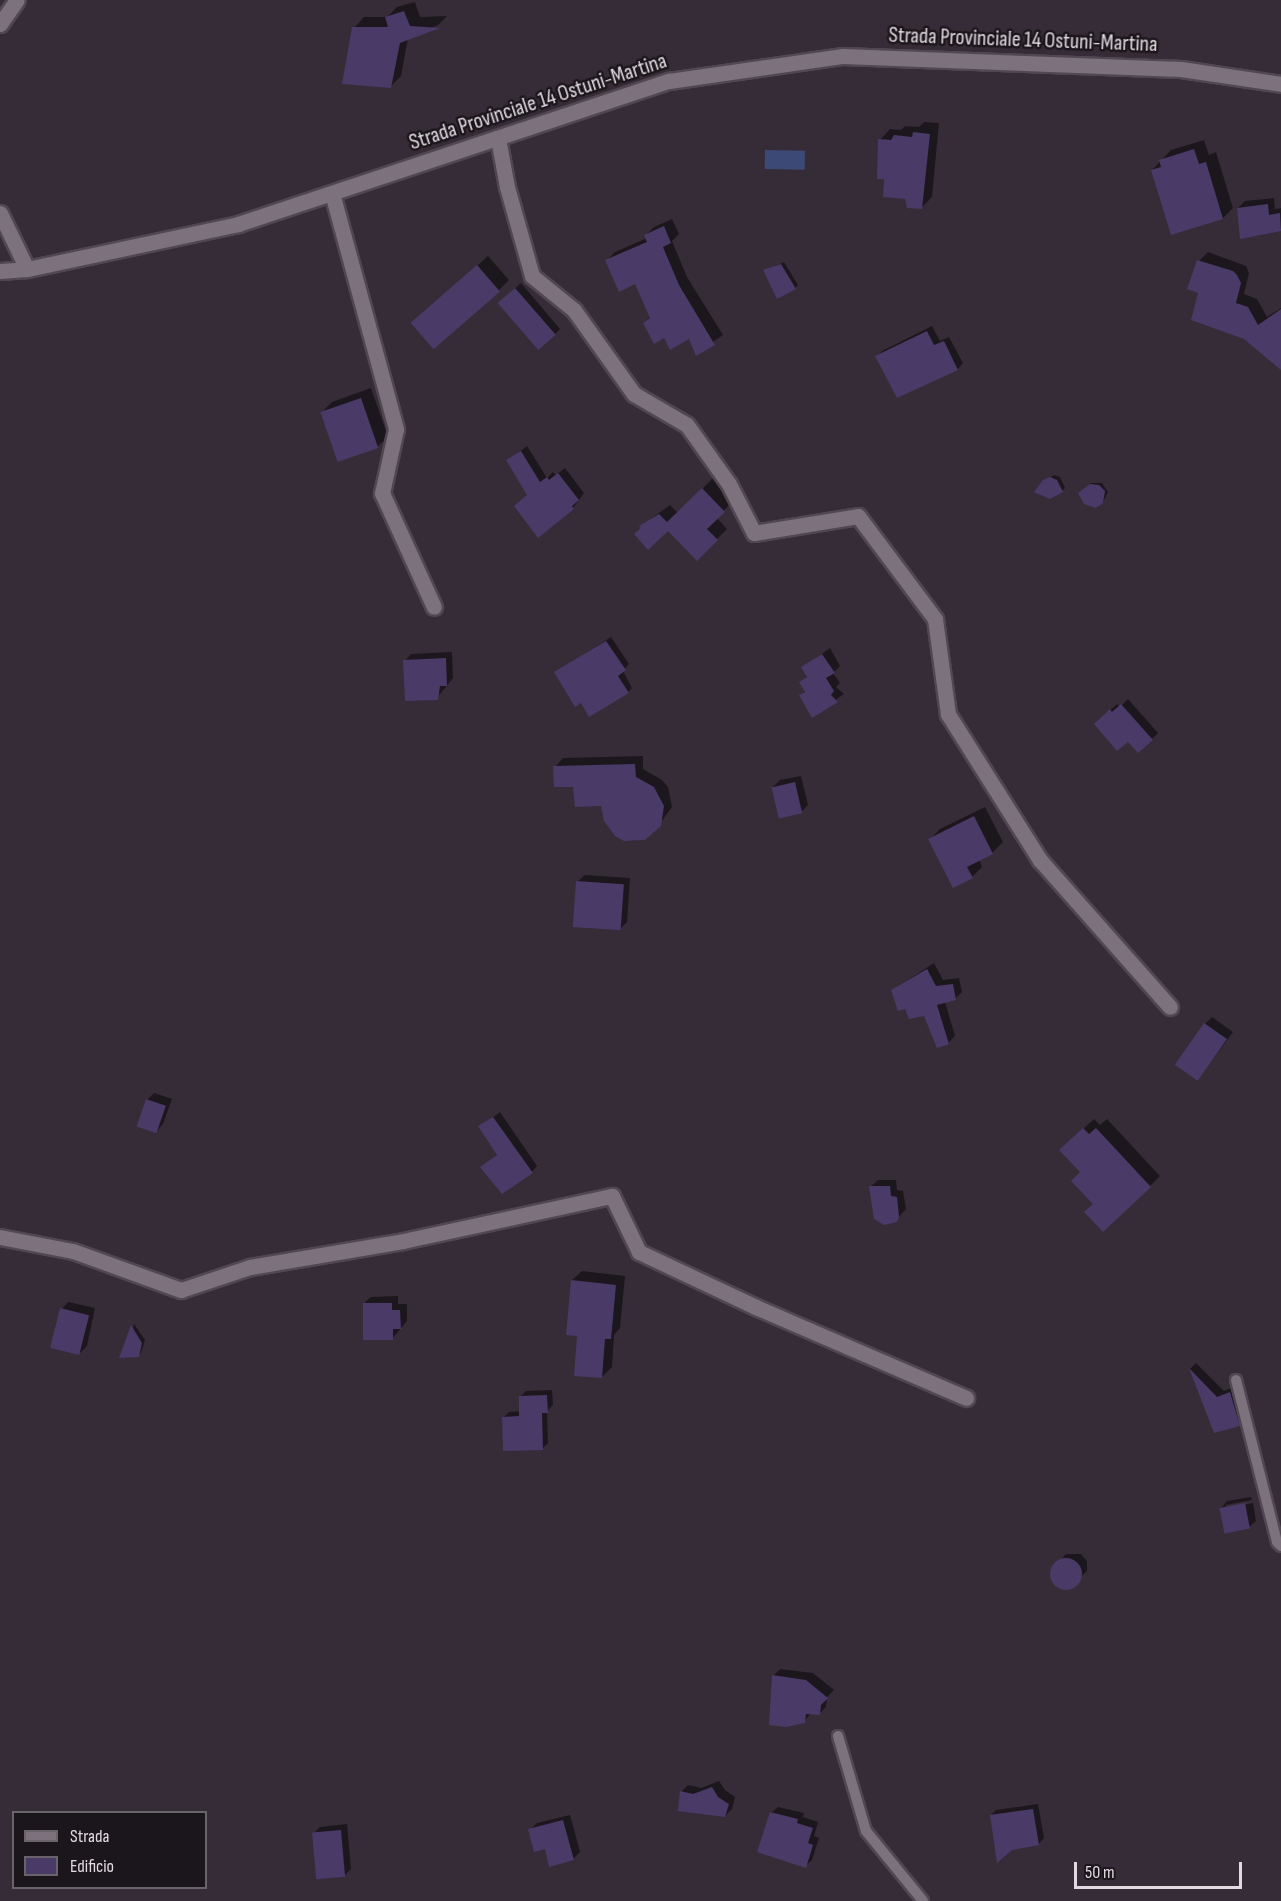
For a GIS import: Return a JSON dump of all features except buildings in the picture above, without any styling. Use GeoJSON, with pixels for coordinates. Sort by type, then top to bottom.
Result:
{"type":"FeatureCollection","features":[{"type":"Feature","properties":{"kind":"street"},"geometry":{"type":"LineString","coordinates":[[0,24],[17,0]]}},
{"type":"Feature","properties":{"kind":"street","name":"Strada Provinciale 14 Ostuni-Martina"},"geometry":{"type":"LineString","coordinates":[[0,271],[27,269],[238,224],[669,81],[843,56],[1181,69],[1281,84]]}},
{"type":"Feature","properties":{"kind":"street"},"geometry":{"type":"LineString","coordinates":[[498,138],[507,187],[532,276],[574,310],[634,394],[687,425],[729,484],[754,533],[858,516],[936,619],[948,714],[1040,860],[1170,1007]]}},
{"type":"Feature","properties":{"kind":"street"},"geometry":{"type":"LineString","coordinates":[[332,193],[396,429],[382,493],[434,607]]}},
{"type":"Feature","properties":{"kind":"street"},"geometry":{"type":"LineString","coordinates":[[0,213],[27,269]]}},
{"type":"Feature","properties":{"kind":"street"},"geometry":{"type":"LineString","coordinates":[[0,1237],[73,1251],[181,1290],[250,1267],[403,1241],[612,1196],[639,1252],[966,1398]]}},
{"type":"Feature","properties":{"kind":"lane"},"geometry":{"type":"LineString","coordinates":[[1236,1380],[1277,1542],[1281,1546]]}},
{"type":"Feature","properties":{"kind":"lane"},"geometry":{"type":"LineString","coordinates":[[838,1736],[866,1831],[922,1901]]}},
{"type":"Feature","properties":{"kind":"water"},"geometry":{"type":"Polygon","coordinates":[[[765,150],[805,151],[805,170],[765,169],[765,150]]]}}]}
